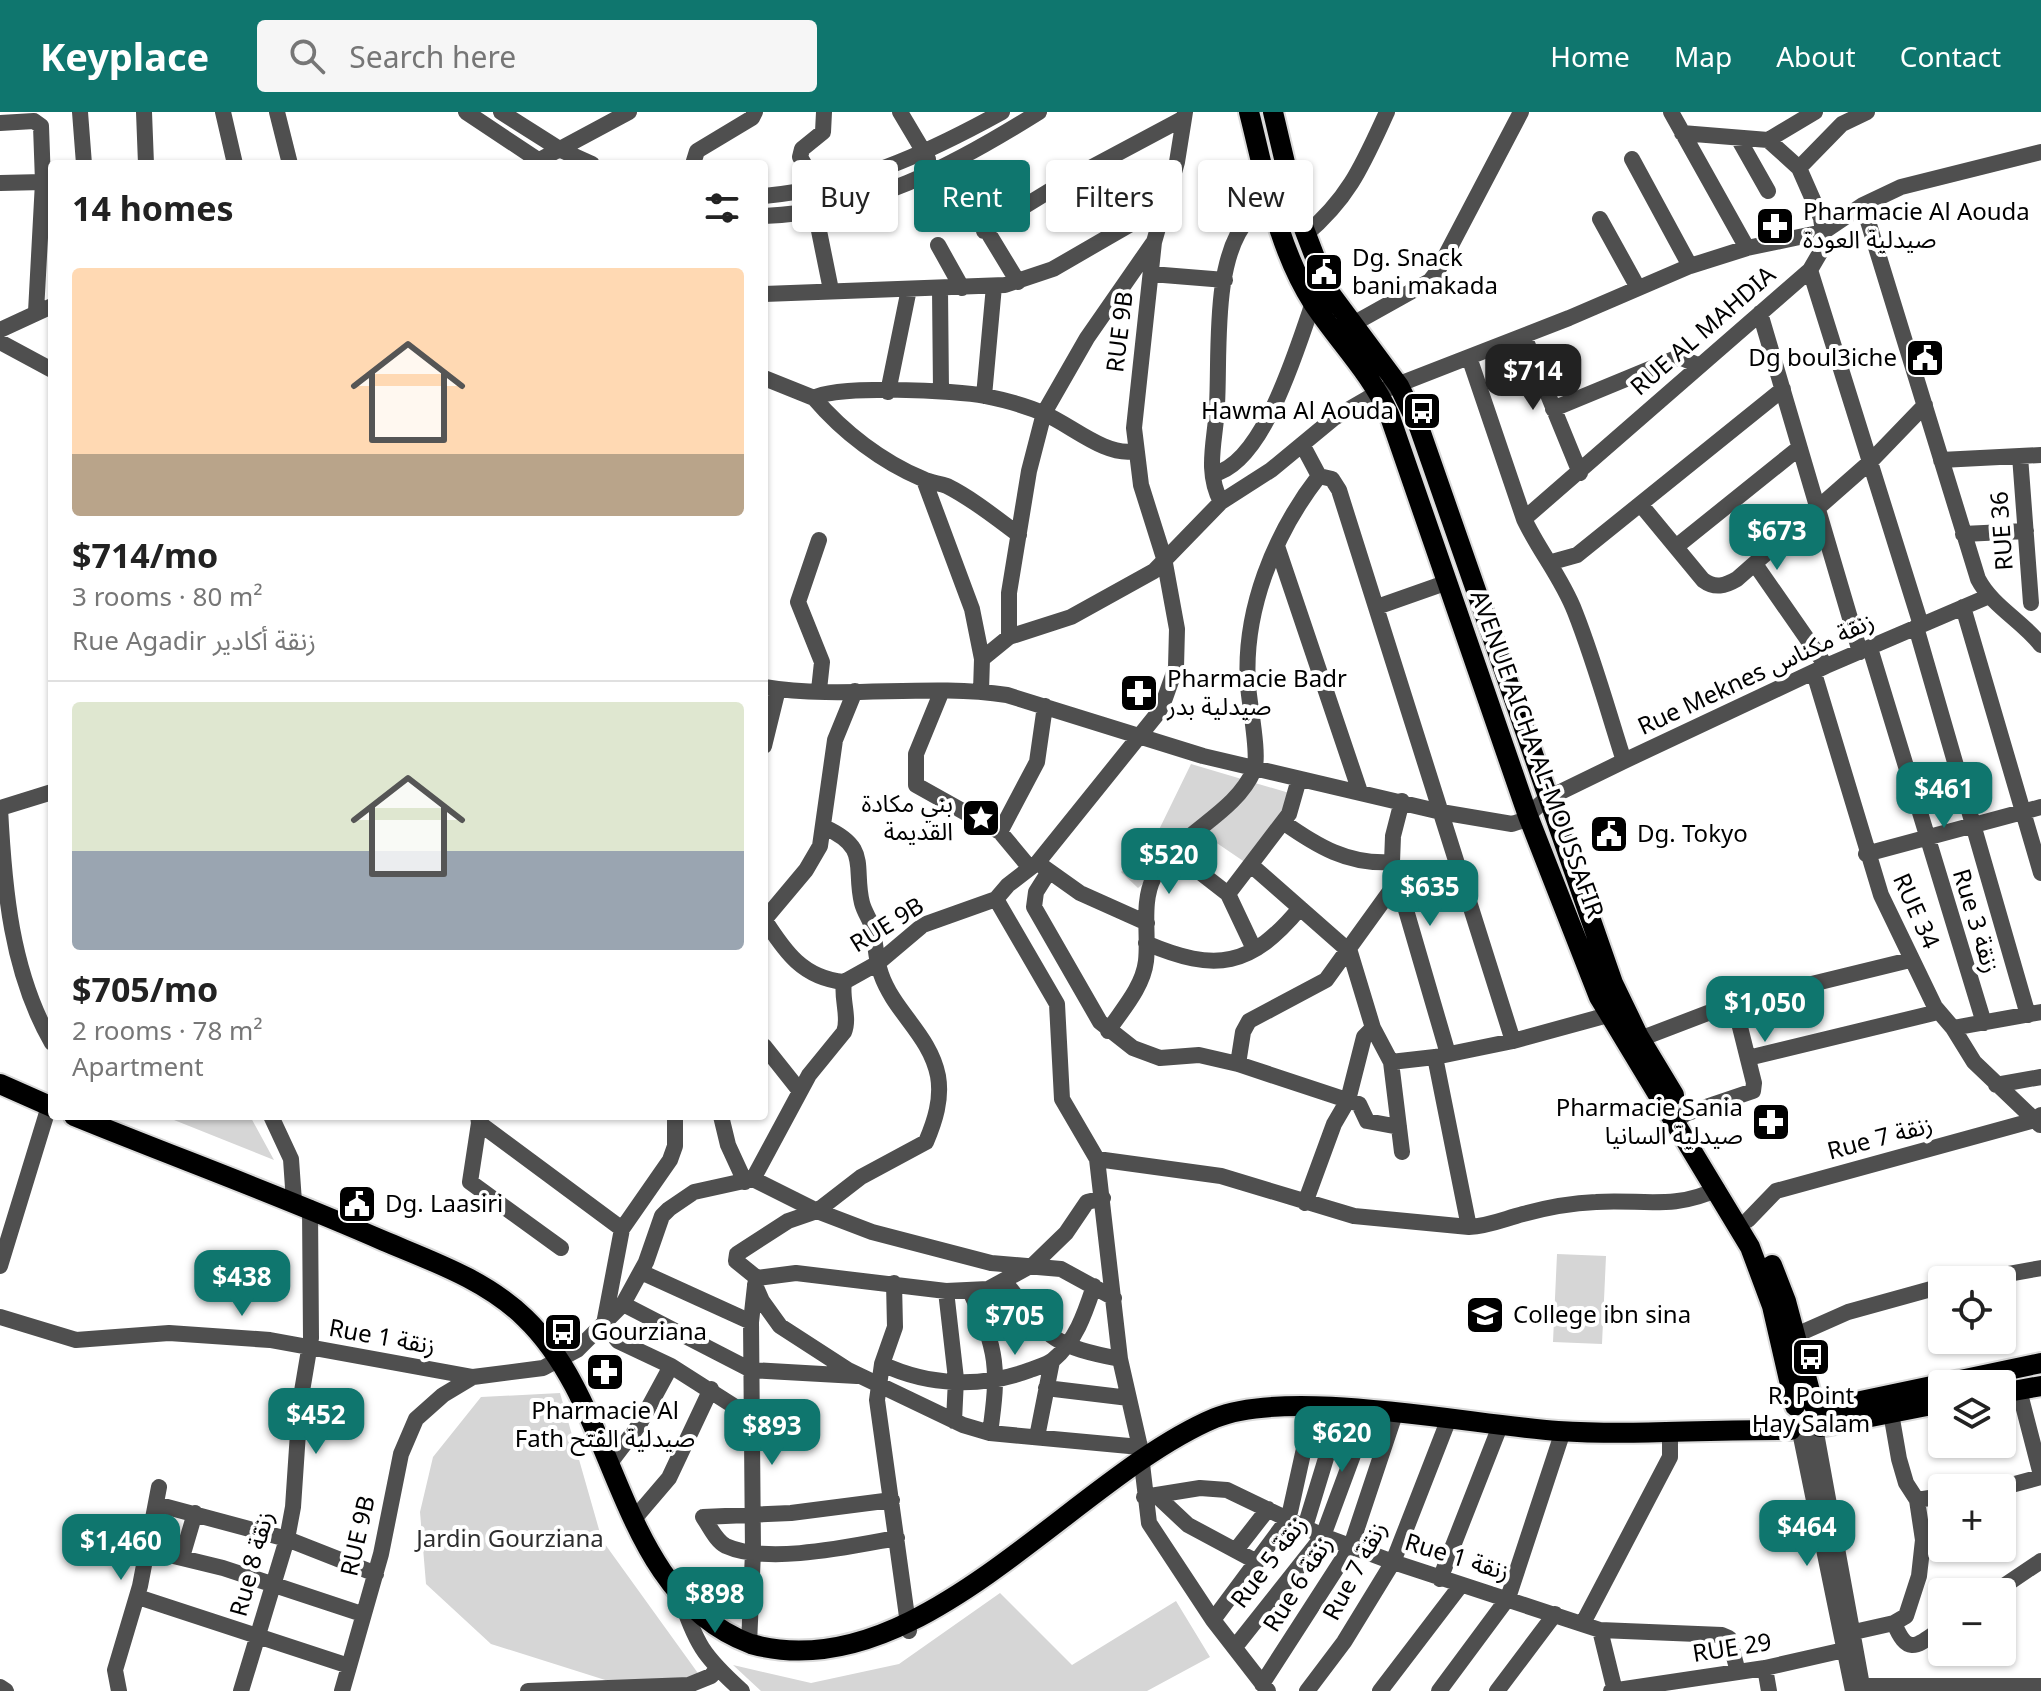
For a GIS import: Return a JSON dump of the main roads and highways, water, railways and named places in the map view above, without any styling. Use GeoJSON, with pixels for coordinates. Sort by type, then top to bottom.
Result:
{"type":"FeatureCollection","features":[{"type":"Feature","properties":{"kind":"main road","name":"AVENUE AICHA AL-MOUSSAFIR"},"geometry":{"type":"LineString","coordinates":[[1249,112],[1272,205],[1313,303],[1379,392],[1528,816],[1617,1013],[1680,1118],[1748,1220],[1777,1274],[1796,1335],[1806,1420]]}},
{"type":"Feature","properties":{"kind":"main road","name":"AVENUE AICHA AL-MOUSSAFIR"},"geometry":{"type":"LineString","coordinates":[[1273,112],[1305,235],[1327,289],[1399,386],[1419,427],[1617,1013]]}},
{"type":"Feature","properties":{"kind":"main road"},"geometry":{"type":"LineString","coordinates":[[0,1084],[48,1106]]}},
{"type":"Feature","properties":{"kind":"main road","name":"AVENUE AICHA AL-MOUSSAFIR"},"geometry":{"type":"LineString","coordinates":[[1680,1118],[1764,1279],[1806,1420]]}},
{"type":"Feature","properties":{"kind":"main road"},"geometry":{"type":"LineString","coordinates":[[87,1120],[302,1205],[471,1279],[528,1320],[561,1361],[579,1390],[634,1519],[658,1565],[702,1616],[749,1644],[785,1653],[826,1655],[870,1647],[909,1631],[1020,1558],[1141,1453],[1220,1416],[1268,1407],[1313,1408],[1563,1431],[1670,1432],[1891,1413],[1928,1406]]}},
{"type":"Feature","properties":{"kind":"main road"},"geometry":{"type":"LineString","coordinates":[[1806,1420],[2041,1363]]}},
{"type":"Feature","properties":{"kind":"main road"},"geometry":{"type":"LineString","coordinates":[[2016,1390],[2041,1386]]}},
{"type":"Feature","properties":{"kind":"place","name":"Pharmacie Al Aouda صيدلية العودة"},"geometry":{"type":"Point","coordinates":[1775,226]}},
{"type":"Feature","properties":{"kind":"place","name":"Dg. Snack bani makada"},"geometry":{"type":"Point","coordinates":[1324,272]}},
{"type":"Feature","properties":{"kind":"place","name":"Dg boul3iche"},"geometry":{"type":"Point","coordinates":[1925,358]}},
{"type":"Feature","properties":{"kind":"place","name":"Hawma Al Aouda"},"geometry":{"type":"Point","coordinates":[1422,411]}},
{"type":"Feature","properties":{"kind":"place","name":"Pharmacie Badr صيدلية بدر"},"geometry":{"type":"Point","coordinates":[1139,693]}},
{"type":"Feature","properties":{"kind":"place","name":"بني مكادة القديمة"},"geometry":{"type":"Point","coordinates":[981,818]}},
{"type":"Feature","properties":{"kind":"place","name":"Dg. Tokyo"},"geometry":{"type":"Point","coordinates":[1609,834]}},
{"type":"Feature","properties":{"kind":"place","name":"Pharmacie Sania صيدلية السانيا"},"geometry":{"type":"Point","coordinates":[1771,1122]}},
{"type":"Feature","properties":{"kind":"place","name":"Dg. Laasiri"},"geometry":{"type":"Point","coordinates":[357,1204]}},
{"type":"Feature","properties":{"kind":"place","name":"College ibn sina"},"geometry":{"type":"Point","coordinates":[1485,1315]}},
{"type":"Feature","properties":{"kind":"place","name":"Gourziana"},"geometry":{"type":"Point","coordinates":[563,1332]}},
{"type":"Feature","properties":{"kind":"place","name":"R. Point Hay Salam"},"geometry":{"type":"Point","coordinates":[1811,1357]}},
{"type":"Feature","properties":{"kind":"place","name":"Pharmacie Al Fath صيدلية الفتح"},"geometry":{"type":"Point","coordinates":[605,1372]}},
{"type":"Feature","properties":{"kind":"park label","name":"Jardin Gourziana"},"geometry":{"type":"Point","coordinates":[510,1539]}}]}
